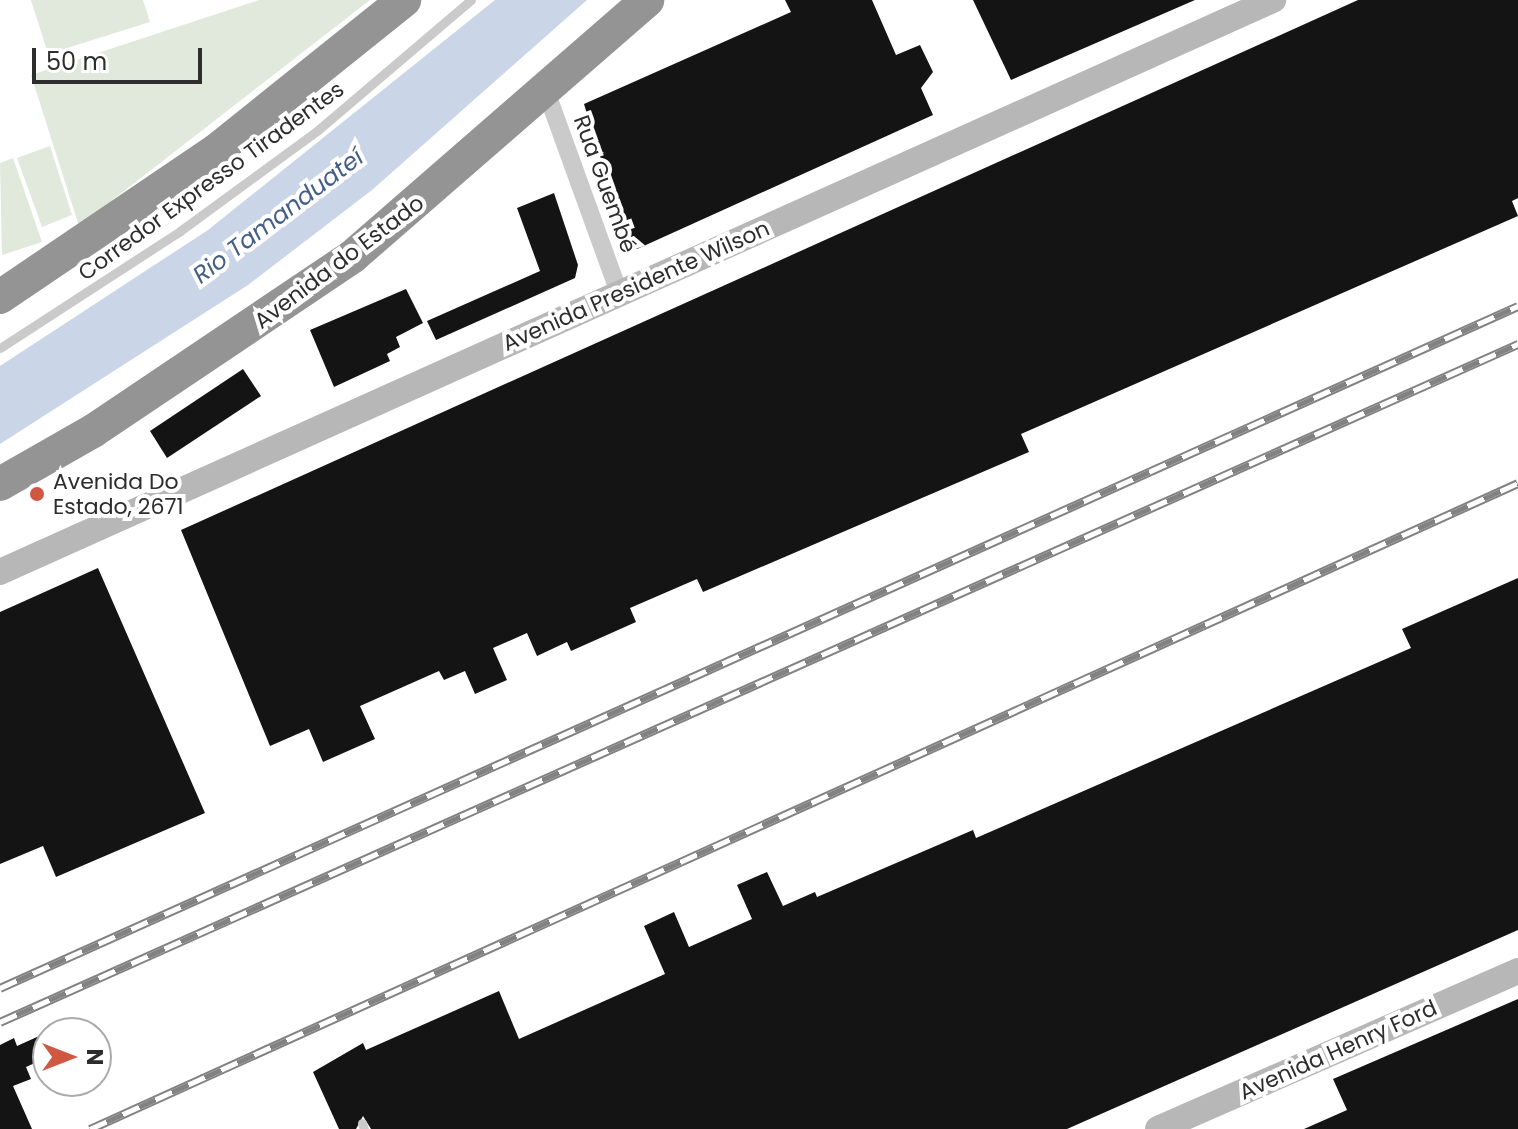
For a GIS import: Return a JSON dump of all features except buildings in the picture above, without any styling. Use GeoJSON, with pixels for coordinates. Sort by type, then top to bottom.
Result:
{"type":"FeatureCollection","features":[{"type":"Feature","properties":{"kind":"highway"},"geometry":{"type":"LineString","coordinates":[[0,297],[217,150],[404,0]]}},
{"type":"Feature","properties":{"kind":"highway","name":"Avenida do Estado"},"geometry":{"type":"LineString","coordinates":[[0,484],[171,381],[353,256],[647,0]]}},
{"type":"Feature","properties":{"kind":"main road","name":"Avenida Presidente Wilson"},"geometry":{"type":"LineString","coordinates":[[0,572],[1273,0]]}},
{"type":"Feature","properties":{"kind":"main road","name":"Avenida Henry Ford"},"geometry":{"type":"LineString","coordinates":[[1158,1129],[1518,971]]}},
{"type":"Feature","properties":{"kind":"street","name":"Rua Guembé"},"geometry":{"type":"LineString","coordinates":[[546,91],[619,293]]}},
{"type":"Feature","properties":{"kind":"lane","name":"Corredor Expresso Tiradentes"},"geometry":{"type":"LineString","coordinates":[[0,348],[180,231],[318,130],[471,0]]}},
{"type":"Feature","properties":{"kind":"shaded area"},"geometry":{"type":"Polygon","coordinates":[[[31,0],[143,0],[150,22],[48,54],[31,0]]]}},
{"type":"Feature","properties":{"kind":"shaded area"},"geometry":{"type":"Polygon","coordinates":[[[259,0],[370,0],[79,226],[31,75],[259,0]]]}},
{"type":"Feature","properties":{"kind":"shaded area"},"geometry":{"type":"Polygon","coordinates":[[[50,146],[72,215],[42,227],[17,158],[50,146]]]}},
{"type":"Feature","properties":{"kind":"shaded area"},"geometry":{"type":"Polygon","coordinates":[[[13,158],[42,242],[2,255],[0,163],[13,158]]]}},
{"type":"Feature","properties":{"kind":"water","name":"Rio Tamanduateí"},"geometry":{"type":"Polygon","coordinates":[[[495,0],[587,0],[372,190],[248,285],[0,444],[0,366],[208,230],[495,0]]]}},
{"type":"Feature","properties":{"kind":"railway"},"geometry":{"type":"LineString","coordinates":[[0,988],[1518,306]]}},
{"type":"Feature","properties":{"kind":"railway"},"geometry":{"type":"LineString","coordinates":[[0,1022],[1518,344]]}},
{"type":"Feature","properties":{"kind":"railway"},"geometry":{"type":"LineString","coordinates":[[90,1129],[1518,483]]}},
{"type":"Feature","properties":{"kind":"place","name":"Avenida Do Estado, 2671"},"geometry":{"type":"Point","coordinates":[37,494]}}]}
